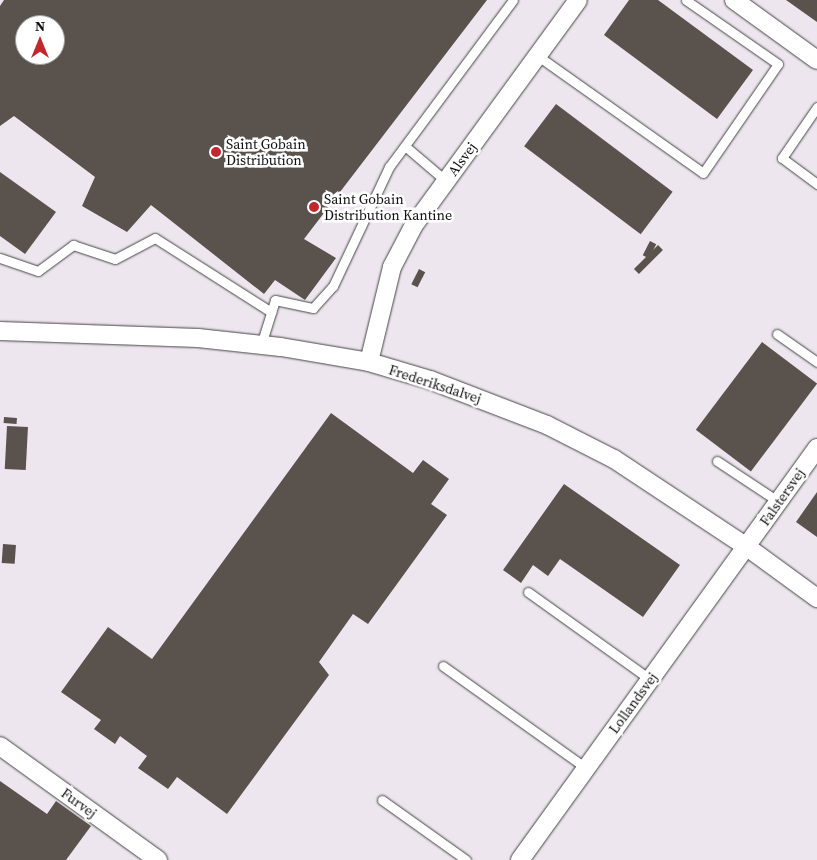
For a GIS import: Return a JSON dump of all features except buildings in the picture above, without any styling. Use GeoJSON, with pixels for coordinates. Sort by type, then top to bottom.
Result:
{"type":"FeatureCollection","features":[{"type":"Feature","properties":{"kind":"street","name":"Alsvej"},"geometry":{"type":"LineString","coordinates":[[369,362],[392,267],[414,225],[578,0]]}},
{"type":"Feature","properties":{"kind":"street"},"geometry":{"type":"LineString","coordinates":[[734,0],[817,60]]}},
{"type":"Feature","properties":{"kind":"street","name":"Frederiksdalvej"},"geometry":{"type":"LineString","coordinates":[[0,331],[198,338],[262,345],[369,362],[448,386],[547,425],[614,459],[747,547],[817,598]]}},
{"type":"Feature","properties":{"kind":"street","name":"Falstersvej"},"geometry":{"type":"LineString","coordinates":[[747,547],[817,448]]}},
{"type":"Feature","properties":{"kind":"street","name":"Lollandsvej"},"geometry":{"type":"LineString","coordinates":[[520,860],[747,547]]}},
{"type":"Feature","properties":{"kind":"street","name":"Furvej"},"geometry":{"type":"LineString","coordinates":[[0,746],[158,860]]}},
{"type":"Feature","properties":{"kind":"lane"},"geometry":{"type":"LineString","coordinates":[[262,345],[275,300],[313,308],[333,286],[389,167],[513,0]]}},
{"type":"Feature","properties":{"kind":"lane"},"geometry":{"type":"LineString","coordinates":[[538,56],[703,173],[778,64],[686,0]]}},
{"type":"Feature","properties":{"kind":"lane"},"geometry":{"type":"LineString","coordinates":[[817,107],[814,118],[782,158],[817,184]]}},
{"type":"Feature","properties":{"kind":"lane"},"geometry":{"type":"LineString","coordinates":[[405,146],[446,181]]}},
{"type":"Feature","properties":{"kind":"lane"},"geometry":{"type":"LineString","coordinates":[[0,258],[38,271],[72,246],[115,259],[155,238],[271,312]]}},
{"type":"Feature","properties":{"kind":"lane"},"geometry":{"type":"LineString","coordinates":[[777,334],[817,362]]}},
{"type":"Feature","properties":{"kind":"lane"},"geometry":{"type":"LineString","coordinates":[[718,461],[779,502]]}},
{"type":"Feature","properties":{"kind":"lane"},"geometry":{"type":"LineString","coordinates":[[528,592],[651,680]]}},
{"type":"Feature","properties":{"kind":"lane"},"geometry":{"type":"LineString","coordinates":[[443,666],[586,768]]}},
{"type":"Feature","properties":{"kind":"lane"},"geometry":{"type":"LineString","coordinates":[[382,800],[466,860]]}},
{"type":"Feature","properties":{"kind":"shaded area"},"geometry":{"type":"Polygon","coordinates":[[[0,0],[817,0],[817,860],[0,860],[0,0]]]}},
{"type":"Feature","properties":{"kind":"place","name":"Saint Gobain Distribution"},"geometry":{"type":"Point","coordinates":[216,152]}},
{"type":"Feature","properties":{"kind":"place","name":"Saint Gobain Distribution Kantine"},"geometry":{"type":"Point","coordinates":[314,207]}}]}
